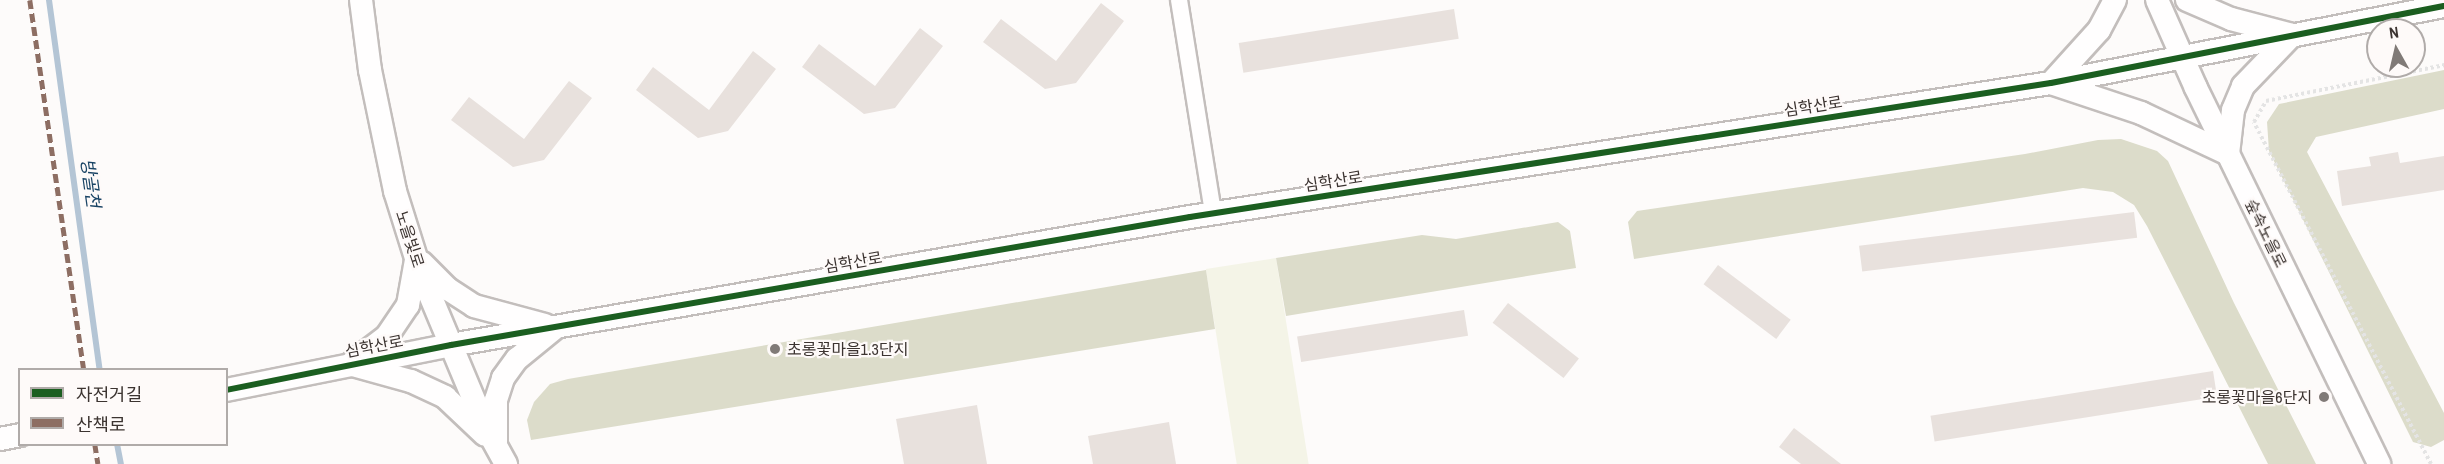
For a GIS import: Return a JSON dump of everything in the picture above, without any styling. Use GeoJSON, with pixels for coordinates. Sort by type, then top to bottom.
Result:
{"type":"FeatureCollection","features":[{"type":"Feature","properties":{"kind":"street","name":"노을빛로"},"geometry":{"type":"LineString","coordinates":[[361,0],[370,70],[395,191],[416,258],[451,345],[501,455]]}},
{"type":"Feature","properties":{"kind":"street"},"geometry":{"type":"LineString","coordinates":[[1179,0],[1214,213]]}},
{"type":"Feature","properties":{"kind":"street"},"geometry":{"type":"LineString","coordinates":[[2115,0],[2099,30],[2051,83],[2141,113],[2228,154],[2233,110],[2243,86],[2292,34],[2231,19],[2187,0]]}},
{"type":"Feature","properties":{"kind":"street","name":"숲속노을로"},"geometry":{"type":"LineString","coordinates":[[2157,0],[2228,154],[2379,464]]}},
{"type":"Feature","properties":{"kind":"street","name":"심학산로"},"geometry":{"type":"LineString","coordinates":[[228,390],[451,345],[1214,213],[2051,83],[2181,55],[2444,6]]}},
{"type":"Feature","properties":{"kind":"street"},"geometry":{"type":"LineString","coordinates":[[416,258],[448,289],[474,306],[555,328]]}},
{"type":"Feature","properties":{"kind":"street"},"geometry":{"type":"LineString","coordinates":[[349,365],[387,336],[408,305],[416,258]]}},
{"type":"Feature","properties":{"kind":"street"},"geometry":{"type":"LineString","coordinates":[[501,455],[496,400],[503,378],[518,360],[555,328]]}},
{"type":"Feature","properties":{"kind":"street"},"geometry":{"type":"LineString","coordinates":[[349,365],[411,381],[446,397],[501,455]]}},
{"type":"Feature","properties":{"kind":"street"},"geometry":{"type":"LineString","coordinates":[[0,439],[18,435]]}},
{"type":"Feature","properties":{"kind":"path"},"geometry":{"type":"LineString","coordinates":[[2431,464],[2254,122],[2266,101],[2444,65]]}},
{"type":"Feature","properties":{"kind":"shaded area"},"geometry":{"type":"Polygon","coordinates":[[[1276,258],[1309,464],[1237,464],[1206,269],[1276,258]]]}},
{"type":"Feature","properties":{"kind":"green space"},"geometry":{"type":"Polygon","coordinates":[[[2444,70],[2444,109],[2316,137],[2307,152],[2444,413],[2444,440],[2431,447],[2413,442],[2269,151],[2267,122],[2279,104],[2405,78],[2426,78],[2426,74],[2444,70]]]}},
{"type":"Feature","properties":{"kind":"green space"},"geometry":{"type":"Polygon","coordinates":[[[2121,139],[2157,151],[2168,161],[2234,303],[2316,464],[2268,464],[2147,226],[2134,205],[2113,192],[2083,188],[1634,259],[1628,222],[1637,211],[2025,154],[2098,140],[2121,139]]]}},
{"type":"Feature","properties":{"kind":"green space"},"geometry":{"type":"Polygon","coordinates":[[[1558,222],[1570,231],[1576,268],[1286,316],[1276,258],[1422,235],[1456,239],[1558,222]]]}},
{"type":"Feature","properties":{"kind":"green space"},"geometry":{"type":"Polygon","coordinates":[[[1206,270],[1215,329],[531,440],[527,420],[534,402],[550,384],[568,379],[1206,270]]]}},
{"type":"Feature","properties":{"kind":"building"},"geometry":{"type":"Polygon","coordinates":[[[1101,3],[1124,21],[1076,83],[1045,89],[983,42],[1001,19],[1056,61],[1101,3]]]}},
{"type":"Feature","properties":{"kind":"building"},"geometry":{"type":"Polygon","coordinates":[[[1454,9],[1459,39],[1243,73],[1239,43],[1454,9]]]}},
{"type":"Feature","properties":{"kind":"building"},"geometry":{"type":"Polygon","coordinates":[[[920,28],[943,46],[895,108],[864,114],[802,67],[819,44],[875,86],[920,28]]]}},
{"type":"Feature","properties":{"kind":"building"},"geometry":{"type":"Polygon","coordinates":[[[753,51],[776,69],[728,131],[698,138],[636,90],[653,67],[709,110],[753,51]]]}},
{"type":"Feature","properties":{"kind":"building"},"geometry":{"type":"Polygon","coordinates":[[[569,81],[592,98],[544,160],[513,167],[451,120],[469,97],[524,139],[569,81]]]}},
{"type":"Feature","properties":{"kind":"building"},"geometry":{"type":"Polygon","coordinates":[[[2398,152],[2400,163],[2444,156],[2444,190],[2342,206],[2337,171],[2371,166],[2369,157],[2398,152]]]}},
{"type":"Feature","properties":{"kind":"building"},"geometry":{"type":"Polygon","coordinates":[[[2134,212],[2137,238],[1862,272],[1859,246],[2134,212]]]}},
{"type":"Feature","properties":{"kind":"building"},"geometry":{"type":"Polygon","coordinates":[[[1718,265],[1791,320],[1776,339],[1704,284],[1718,265]]]}},
{"type":"Feature","properties":{"kind":"building"},"geometry":{"type":"Polygon","coordinates":[[[1508,303],[1579,358],[1564,378],[1493,323],[1508,303]]]}},
{"type":"Feature","properties":{"kind":"building"},"geometry":{"type":"Polygon","coordinates":[[[1464,310],[1468,336],[1301,362],[1297,336],[1464,310]]]}},
{"type":"Feature","properties":{"kind":"building"},"geometry":{"type":"Polygon","coordinates":[[[2213,371],[2217,397],[1935,441],[1931,416],[2213,371]]]}},
{"type":"Feature","properties":{"kind":"building"},"geometry":{"type":"Polygon","coordinates":[[[977,405],[987,464],[904,464],[896,419],[977,405]]]}},
{"type":"Feature","properties":{"kind":"building"},"geometry":{"type":"Polygon","coordinates":[[[1169,422],[1176,464],[1093,464],[1088,436],[1169,422]]]}},
{"type":"Feature","properties":{"kind":"building"},"geometry":{"type":"Polygon","coordinates":[[[1794,428],[1841,464],[1801,464],[1779,447],[1794,428]]]}},
{"type":"Feature","properties":{"kind":"waterway","name":"방골천"},"geometry":{"type":"LineString","coordinates":[[49,0],[100,368]]}},
{"type":"Feature","properties":{"kind":"waterway","name":"방골천"},"geometry":{"type":"LineString","coordinates":[[117,446],[121,464]]}},
{"type":"Feature","properties":{"kind":"marked path"},"geometry":{"type":"LineString","coordinates":[[30,0],[84,368]]}},
{"type":"Feature","properties":{"kind":"marked path"},"geometry":{"type":"LineString","coordinates":[[95,446],[98,464]]}},
{"type":"Feature","properties":{"kind":"cycle path"},"geometry":{"type":"LineString","coordinates":[[228,390],[451,345],[1190,217],[2051,83],[2444,6]]}},
{"type":"Feature","properties":{"kind":"place","name":"초롱꽃마을1.3단지"},"geometry":{"type":"Point","coordinates":[775,349]}},
{"type":"Feature","properties":{"kind":"place","name":"초롱꽃마을6단지"},"geometry":{"type":"Point","coordinates":[2324,397]}}]}
